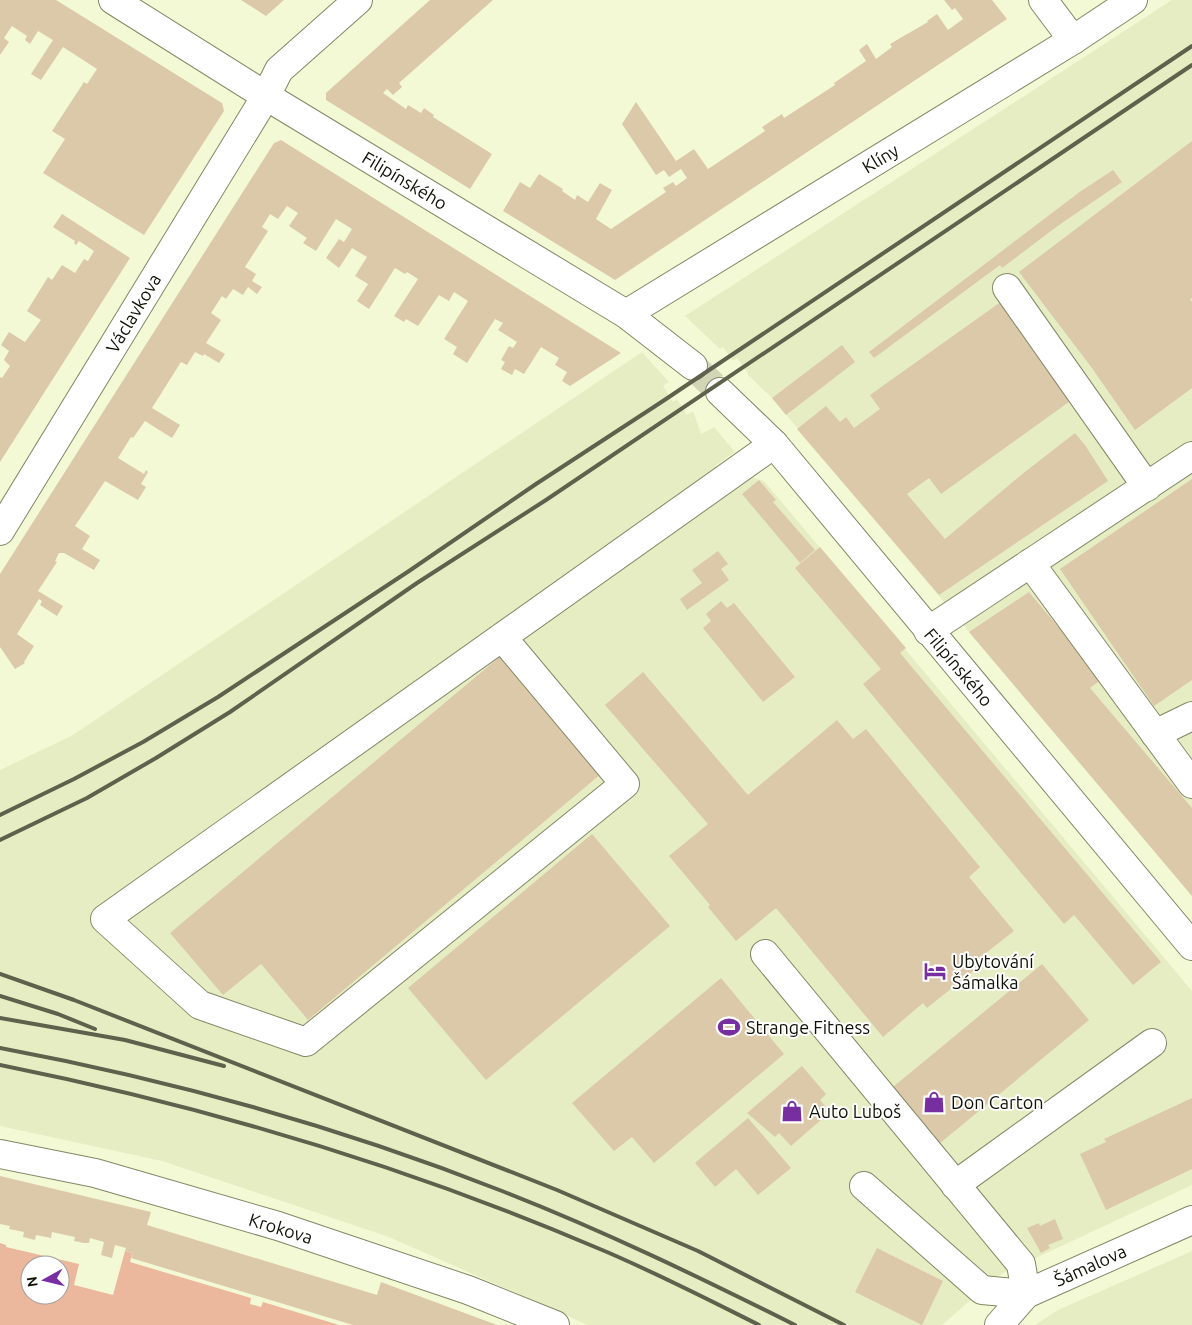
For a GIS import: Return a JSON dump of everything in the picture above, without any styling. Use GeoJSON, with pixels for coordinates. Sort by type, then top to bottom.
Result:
{"type":"FeatureCollection","features":[{"type":"Feature","properties":{"kind":"street","name":"Filipínského"},"geometry":{"type":"LineString","coordinates":[[113,0],[266,96],[626,314],[693,366]]}},
{"type":"Feature","properties":{"kind":"street","name":"Václavkova"},"geometry":{"type":"LineString","coordinates":[[0,531],[266,96],[279,70],[358,0]]}},
{"type":"Feature","properties":{"kind":"street"},"geometry":{"type":"LineString","coordinates":[[1043,0],[1073,40]]}},
{"type":"Feature","properties":{"kind":"street","name":"Klíny"},"geometry":{"type":"LineString","coordinates":[[626,314],[1073,40],[1133,0]]}},
{"type":"Feature","properties":{"kind":"street"},"geometry":{"type":"LineString","coordinates":[[1007,288],[1147,487]]}},
{"type":"Feature","properties":{"kind":"street","name":"Filipínského"},"geometry":{"type":"LineString","coordinates":[[720,392],[774,444],[928,630],[1189,938]]}},
{"type":"Feature","properties":{"kind":"street"},"geometry":{"type":"LineString","coordinates":[[502,637],[625,784],[306,1042],[200,1005],[105,919],[502,637],[736,472],[774,444]]}},
{"type":"Feature","properties":{"kind":"street"},"geometry":{"type":"LineString","coordinates":[[928,630],[1192,456]]}},
{"type":"Feature","properties":{"kind":"street"},"geometry":{"type":"LineString","coordinates":[[1030,563],[1192,784]]}},
{"type":"Feature","properties":{"kind":"street"},"geometry":{"type":"LineString","coordinates":[[1155,734],[1192,716]]}},
{"type":"Feature","properties":{"kind":"street"},"geometry":{"type":"LineString","coordinates":[[765,954],[1021,1264],[1026,1294],[982,1290],[864,1186]]}},
{"type":"Feature","properties":{"kind":"street"},"geometry":{"type":"LineString","coordinates":[[955,1185],[1152,1043]]}},
{"type":"Feature","properties":{"kind":"street","name":"Krokova"},"geometry":{"type":"LineString","coordinates":[[0,1154],[95,1173],[278,1226],[468,1290],[555,1325]]}},
{"type":"Feature","properties":{"kind":"street","name":"Šámalova"},"geometry":{"type":"LineString","coordinates":[[999,1325],[1026,1294],[1192,1220]]}},
{"type":"Feature","properties":{"kind":"shaded area"},"geometry":{"type":"Polygon","coordinates":[[[1172,0],[1192,0],[1192,896],[772,398],[747,374],[737,358],[733,361],[723,347],[720,349],[685,316],[1172,0]]]}},
{"type":"Feature","properties":{"kind":"shaded area"},"geometry":{"type":"Polygon","coordinates":[[[642,352],[669,382],[663,386],[673,402],[677,399],[687,415],[693,411],[701,434],[714,427],[735,452],[715,466],[764,481],[1192,991],[1192,1185],[997,1277],[942,1325],[588,1325],[389,1237],[162,1161],[0,1126],[0,770],[73,735],[642,352]]]}},
{"type":"Feature","properties":{"kind":"shaded area"},"geometry":{"type":"Polygon","coordinates":[[[0,1243],[6,1245],[6,1247],[40,1255],[20,1255],[20,1305],[70,1305],[70,1262],[79,1264],[74,1285],[113,1295],[125,1251],[132,1253],[130,1262],[251,1298],[250,1304],[261,1307],[263,1302],[339,1325],[0,1325],[0,1243]]]}},
{"type":"Feature","properties":{"kind":"shaded area"},"geometry":{"type":"Polygon","coordinates":[[[1192,1251],[1192,1325],[1035,1325],[1058,1310],[1192,1251]]]}},
{"type":"Feature","properties":{"kind":"building"},"geometry":{"type":"Polygon","coordinates":[[[0,0],[56,0],[222,103],[224,111],[144,235],[43,173],[65,139],[52,131],[84,82],[87,84],[97,69],[63,47],[41,80],[31,74],[53,40],[38,31],[30,44],[25,40],[27,36],[12,26],[4,38],[9,42],[0,55],[0,0]]]}},
{"type":"Feature","properties":{"kind":"building"},"geometry":{"type":"Polygon","coordinates":[[[241,0],[284,0],[266,16],[241,0]]]}},
{"type":"Feature","properties":{"kind":"building"},"geometry":{"type":"Polygon","coordinates":[[[430,0],[493,0],[399,83],[402,87],[393,95],[387,89],[383,93],[406,109],[408,105],[421,113],[424,108],[434,115],[433,117],[492,154],[470,189],[326,100],[326,93],[430,0]]]}},
{"type":"Feature","properties":{"kind":"building"},"geometry":{"type":"Polygon","coordinates":[[[944,0],[992,0],[1007,19],[615,280],[503,211],[520,182],[530,188],[539,174],[563,189],[562,191],[575,200],[577,195],[588,202],[600,183],[612,190],[596,219],[611,229],[666,192],[663,188],[673,182],[676,186],[687,178],[681,169],[669,177],[664,170],[656,175],[622,124],[636,102],[676,161],[694,149],[708,169],[765,131],[762,127],[782,114],[784,118],[835,85],[834,83],[866,61],[859,50],[867,44],[876,59],[892,47],[890,44],[928,22],[937,14],[948,30],[963,19],[955,8],[952,10],[944,0]]]}},
{"type":"Feature","properties":{"kind":"building"},"geometry":{"type":"Polygon","coordinates":[[[281,140],[621,353],[570,386],[562,381],[567,372],[555,365],[559,358],[541,347],[524,374],[515,369],[512,375],[501,369],[505,362],[501,360],[509,346],[513,348],[517,342],[498,330],[503,323],[495,319],[467,363],[453,354],[457,347],[444,339],[468,301],[454,292],[449,301],[439,295],[418,326],[406,319],[404,322],[394,316],[418,279],[407,272],[405,274],[395,268],[369,309],[357,301],[368,284],[355,276],[367,257],[352,248],[339,268],[326,258],[339,239],[344,242],[352,229],[336,219],[316,251],[303,243],[307,238],[289,226],[298,213],[287,206],[278,219],[270,214],[262,227],[268,231],[245,267],[256,274],[252,281],[262,287],[257,294],[248,287],[243,295],[233,289],[226,299],[222,296],[211,313],[221,320],[206,343],[225,354],[219,363],[204,354],[203,356],[195,352],[187,365],[181,362],[152,408],[180,425],[172,438],[145,421],[133,438],[131,437],[118,458],[144,474],[146,470],[148,472],[141,484],[146,487],[138,500],[105,481],[75,526],[90,536],[82,549],[100,560],[94,570],[64,553],[59,553],[55,561],[57,562],[38,591],[63,606],[57,616],[40,605],[42,601],[39,599],[17,634],[34,646],[25,663],[15,669],[0,647],[0,574],[274,143],[281,140]]]}},
{"type":"Feature","properties":{"kind":"building"},"geometry":{"type":"Polygon","coordinates":[[[1192,141],[1192,298],[1190,299],[1192,302],[1192,388],[1135,430],[1092,368],[1019,272],[1192,141]]]}},
{"type":"Feature","properties":{"kind":"building"},"geometry":{"type":"Polygon","coordinates":[[[1113,170],[1122,182],[1059,225],[1002,268],[1000,265],[874,358],[869,352],[1081,191],[1113,170]]]}},
{"type":"Feature","properties":{"kind":"building"},"geometry":{"type":"Polygon","coordinates":[[[62,214],[130,258],[0,462],[0,377],[2,378],[10,366],[4,360],[9,351],[1,345],[9,332],[25,342],[41,320],[27,311],[48,277],[52,280],[62,265],[75,273],[84,259],[88,261],[94,251],[79,241],[76,245],[75,241],[53,227],[62,214]]]}},
{"type":"Feature","properties":{"kind":"building"},"geometry":{"type":"Polygon","coordinates":[[[1002,301],[1073,399],[941,494],[929,478],[907,494],[945,539],[1021,475],[1075,433],[1108,481],[939,595],[797,429],[826,406],[840,422],[846,417],[854,428],[880,409],[870,395],[1002,301]]]}},
{"type":"Feature","properties":{"kind":"building"},"geometry":{"type":"Polygon","coordinates":[[[842,345],[855,362],[786,415],[772,398],[842,345]]]}},
{"type":"Feature","properties":{"kind":"building"},"geometry":{"type":"Polygon","coordinates":[[[1192,479],[1192,680],[1154,706],[1060,569],[1192,479]]]}},
{"type":"Feature","properties":{"kind":"building"},"geometry":{"type":"Polygon","coordinates":[[[759,480],[776,500],[773,502],[815,550],[800,563],[742,494],[759,480]]]}},
{"type":"Feature","properties":{"kind":"building"},"geometry":{"type":"Polygon","coordinates":[[[820,547],[906,648],[900,653],[1161,962],[1133,985],[1074,915],[1064,924],[863,684],[881,669],[795,568],[820,547]]]}},
{"type":"Feature","properties":{"kind":"building"},"geometry":{"type":"Polygon","coordinates":[[[718,551],[728,564],[721,569],[729,580],[687,610],[680,599],[702,583],[692,570],[718,551]]]}},
{"type":"Feature","properties":{"kind":"building"},"geometry":{"type":"Polygon","coordinates":[[[1029,592],[1102,679],[1090,688],[1192,808],[1192,896],[969,632],[1029,592]]]}},
{"type":"Feature","properties":{"kind":"building"},"geometry":{"type":"Polygon","coordinates":[[[721,601],[727,608],[734,603],[795,677],[763,702],[703,628],[711,621],[706,614],[721,601]]]}},
{"type":"Feature","properties":{"kind":"building"},"geometry":{"type":"Polygon","coordinates":[[[503,654],[602,773],[308,1020],[261,964],[223,995],[170,933],[503,654]]]}},
{"type":"Feature","properties":{"kind":"building"},"geometry":{"type":"Polygon","coordinates":[[[643,672],[748,795],[837,720],[853,739],[866,729],[980,867],[969,877],[1014,931],[973,963],[977,968],[927,1008],[923,1003],[883,1037],[776,908],[736,941],[708,907],[710,905],[669,856],[708,824],[605,705],[643,672]]]}},
{"type":"Feature","properties":{"kind":"building"},"geometry":{"type":"Polygon","coordinates":[[[592,834],[670,926],[486,1080],[408,988],[592,834]]]}},
{"type":"Feature","properties":{"kind":"building"},"geometry":{"type":"Polygon","coordinates":[[[1042,964],[1089,1020],[939,1144],[893,1087],[1042,964]]]}},
{"type":"Feature","properties":{"kind":"building"},"geometry":{"type":"Polygon","coordinates":[[[721,978],[784,1054],[654,1163],[632,1137],[614,1151],[572,1103],[721,978]]]}},
{"type":"Feature","properties":{"kind":"building"},"geometry":{"type":"Polygon","coordinates":[[[802,1066],[826,1094],[820,1100],[830,1112],[791,1146],[779,1133],[775,1137],[747,1113],[802,1066]]]}},
{"type":"Feature","properties":{"kind":"building"},"geometry":{"type":"Polygon","coordinates":[[[1192,1098],[1192,1169],[1106,1210],[1080,1154],[1106,1142],[1104,1139],[1192,1098]]]}},
{"type":"Feature","properties":{"kind":"building"},"geometry":{"type":"Polygon","coordinates":[[[748,1118],[791,1168],[758,1195],[736,1169],[715,1187],[695,1163],[748,1118]]]}},
{"type":"Feature","properties":{"kind":"building"},"geometry":{"type":"Polygon","coordinates":[[[0,1176],[151,1212],[147,1225],[377,1295],[381,1282],[497,1325],[353,1325],[131,1258],[132,1253],[125,1251],[126,1248],[115,1245],[112,1258],[101,1255],[104,1242],[90,1238],[89,1243],[84,1243],[74,1241],[75,1237],[52,1232],[51,1238],[36,1235],[35,1240],[23,1237],[24,1232],[9,1229],[10,1226],[0,1224],[0,1176]]]}},
{"type":"Feature","properties":{"kind":"building"},"geometry":{"type":"Polygon","coordinates":[[[1055,1219],[1063,1239],[1048,1245],[1050,1248],[1041,1253],[1027,1228],[1039,1223],[1040,1226],[1055,1219]]]}},
{"type":"Feature","properties":{"kind":"building"},"geometry":{"type":"Polygon","coordinates":[[[877,1248],[943,1281],[922,1325],[855,1292],[877,1248]]]}},
{"type":"Feature","properties":{"kind":"tunnel"},"geometry":{"type":"LineString","coordinates":[[693,366],[720,392]]}},
{"type":"Feature","properties":{"kind":"railway"},"geometry":{"type":"LineString","coordinates":[[0,815],[74,779],[143,742],[218,697],[1192,46]]}},
{"type":"Feature","properties":{"kind":"railway"},"geometry":{"type":"LineString","coordinates":[[0,840],[87,798],[230,712],[417,583],[546,500],[1192,65]]}},
{"type":"Feature","properties":{"kind":"railway"},"geometry":{"type":"LineString","coordinates":[[0,974],[74,1000],[557,1190],[698,1251],[844,1325]]}},
{"type":"Feature","properties":{"kind":"railway"},"geometry":{"type":"LineString","coordinates":[[0,996],[58,1014],[95,1029]]}},
{"type":"Feature","properties":{"kind":"railway"},"geometry":{"type":"LineString","coordinates":[[0,1018],[125,1040],[224,1066]]}},
{"type":"Feature","properties":{"kind":"railway"},"geometry":{"type":"LineString","coordinates":[[0,1048],[191,1090],[379,1146],[502,1191],[576,1222],[686,1272],[795,1325]]}},
{"type":"Feature","properties":{"kind":"railway"},"geometry":{"type":"LineString","coordinates":[[0,1065],[152,1099],[227,1119],[376,1164],[523,1217],[595,1247],[759,1325]]}},
{"type":"Feature","properties":{"kind":"place","name":"Ubytování Šámalka"},"geometry":{"type":"Point","coordinates":[935,971]}},
{"type":"Feature","properties":{"kind":"place","name":"Strange Fitness"},"geometry":{"type":"Point","coordinates":[729,1027]}},
{"type":"Feature","properties":{"kind":"place","name":"Don Carton"},"geometry":{"type":"Point","coordinates":[934,1102]}},
{"type":"Feature","properties":{"kind":"place","name":"Auto Luboš"},"geometry":{"type":"Point","coordinates":[792,1111]}}]}
